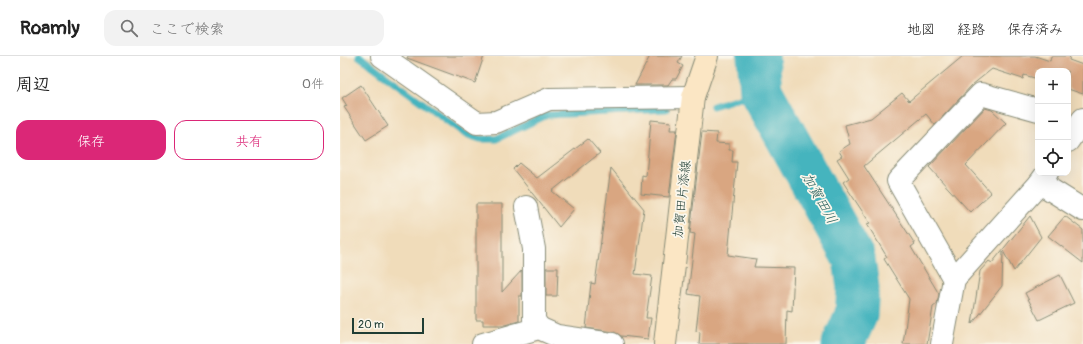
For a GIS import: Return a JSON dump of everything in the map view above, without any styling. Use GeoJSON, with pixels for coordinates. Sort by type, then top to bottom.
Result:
{"type":"FeatureCollection","features":[{"type":"Feature","properties":{"kind":"main road","name":"加賀田片添線"},"geometry":{"type":"LineString","coordinates":[[665,344],[693,97],[707,56]]}},
{"type":"Feature","properties":{"kind":"street"},"geometry":{"type":"LineString","coordinates":[[382,56],[477,123],[496,122],[549,99],[693,97]]}},
{"type":"Feature","properties":{"kind":"street"},"geometry":{"type":"LineString","coordinates":[[954,279],[898,181],[981,94],[1035,109]]}},
{"type":"Feature","properties":{"kind":"street"},"geometry":{"type":"LineString","coordinates":[[1068,140],[1077,120]]}},
{"type":"Feature","properties":{"kind":"street"},"geometry":{"type":"LineString","coordinates":[[942,344],[954,279],[1044,178],[1083,210]]}},
{"type":"Feature","properties":{"kind":"street"},"geometry":{"type":"LineString","coordinates":[[526,207],[534,249],[534,320],[540,328],[557,336],[612,344]]}},
{"type":"Feature","properties":{"kind":"street"},"geometry":{"type":"LineString","coordinates":[[483,344],[540,328]]}},
{"type":"Feature","properties":{"kind":"building"},"geometry":{"type":"Polygon","coordinates":[[[408,56],[484,56],[475,83],[407,58],[408,56]]]}},
{"type":"Feature","properties":{"kind":"building"},"geometry":{"type":"Polygon","coordinates":[[[650,56],[682,56],[678,63],[683,66],[676,79],[672,79],[668,85],[635,85],[650,56]]]}},
{"type":"Feature","properties":{"kind":"building"},"geometry":{"type":"Polygon","coordinates":[[[963,56],[1035,56],[1050,61],[1051,56],[1070,56],[1069,60],[1083,65],[1083,94],[1071,90],[1071,68],[1035,68],[1035,78],[1024,75],[1023,79],[992,69],[972,85],[935,125],[926,114],[864,166],[915,244],[911,247],[939,294],[937,304],[933,307],[927,344],[903,344],[909,299],[884,259],[887,257],[867,224],[870,223],[843,182],[849,178],[837,159],[842,156],[839,151],[850,144],[845,125],[871,118],[902,93],[909,101],[963,56]]]}},
{"type":"Feature","properties":{"kind":"building"},"geometry":{"type":"Polygon","coordinates":[[[361,85],[388,126],[366,140],[344,107],[347,106],[342,98],[361,85]]]}},
{"type":"Feature","properties":{"kind":"building"},"geometry":{"type":"Polygon","coordinates":[[[985,108],[992,110],[1006,123],[966,165],[991,193],[970,212],[929,167],[985,108]]]}},
{"type":"Feature","properties":{"kind":"building"},"geometry":{"type":"Polygon","coordinates":[[[651,120],[671,122],[670,130],[677,130],[669,197],[641,194],[642,175],[646,176],[651,120]]]}},
{"type":"Feature","properties":{"kind":"building"},"geometry":{"type":"Polygon","coordinates":[[[702,132],[717,133],[716,143],[729,144],[729,150],[733,150],[732,162],[737,162],[728,255],[756,259],[754,267],[794,268],[792,311],[787,310],[786,344],[699,344],[700,332],[696,331],[700,296],[688,294],[695,234],[690,233],[702,132]]]}},
{"type":"Feature","properties":{"kind":"building"},"geometry":{"type":"Polygon","coordinates":[[[588,139],[600,153],[552,191],[574,209],[559,227],[513,169],[519,163],[537,178],[588,139]]]}},
{"type":"Feature","properties":{"kind":"building"},"geometry":{"type":"Polygon","coordinates":[[[611,168],[644,209],[635,274],[652,276],[646,318],[651,318],[648,339],[621,336],[614,332],[586,328],[591,283],[595,284],[611,168]]]}},
{"type":"Feature","properties":{"kind":"building"},"geometry":{"type":"Polygon","coordinates":[[[476,204],[502,204],[502,292],[522,270],[522,296],[519,296],[519,321],[505,325],[483,325],[483,320],[476,320],[476,204]]]}},
{"type":"Feature","properties":{"kind":"building"},"geometry":{"type":"Polygon","coordinates":[[[1030,216],[1041,237],[1014,271],[1003,251],[1002,286],[972,324],[980,271],[989,261],[992,263],[1030,216]]]}},
{"type":"Feature","properties":{"kind":"building"},"geometry":{"type":"Polygon","coordinates":[[[1065,216],[1083,230],[1083,263],[1048,236],[1065,216]]]}},
{"type":"Feature","properties":{"kind":"building"},"geometry":{"type":"Polygon","coordinates":[[[546,268],[558,268],[557,296],[546,296],[546,268]]]}},
{"type":"Feature","properties":{"kind":"building"},"geometry":{"type":"Polygon","coordinates":[[[1060,275],[1074,303],[1039,320],[1025,293],[1060,275]]]}},
{"type":"Feature","properties":{"kind":"waterway"},"geometry":{"type":"LineString","coordinates":[[359,56],[465,134],[480,139],[496,139],[547,115],[666,109]]}},
{"type":"Feature","properties":{"kind":"waterway","name":"加賀田川"},"geometry":{"type":"LineString","coordinates":[[758,56],[761,91],[854,259],[858,288],[856,315],[843,344]]}},
{"type":"Feature","properties":{"kind":"waterway"},"geometry":{"type":"LineString","coordinates":[[713,106],[761,91]]}}]}
